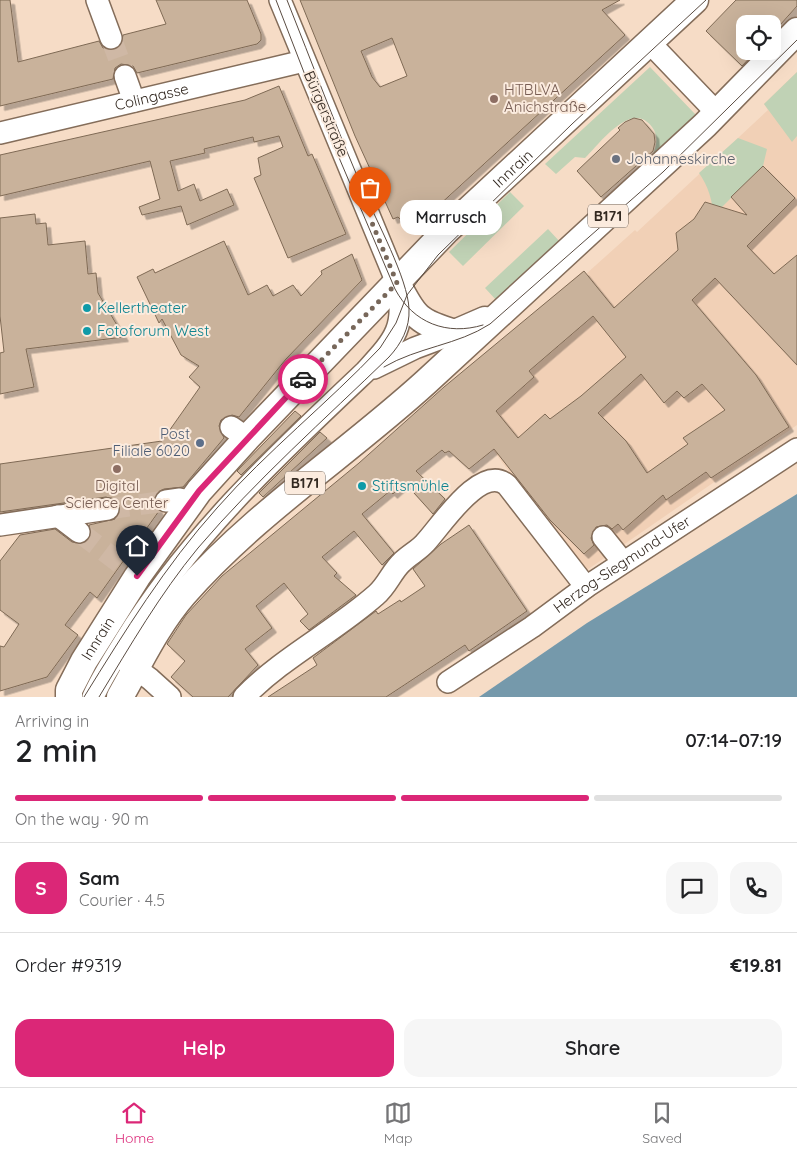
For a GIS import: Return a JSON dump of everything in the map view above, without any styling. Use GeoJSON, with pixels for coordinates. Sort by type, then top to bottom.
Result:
{"type":"FeatureCollection","features":[{"type":"Feature","properties":{"kind":"main road","name":"Innrain"},"geometry":{"type":"LineString","coordinates":[[68,697],[69,690],[84,661],[137,576],[177,504],[239,432],[397,283],[447,230],[695,0]]}},
{"type":"Feature","properties":{"kind":"main road","name":"B171"},"geometry":{"type":"LineString","coordinates":[[120,697],[126,662],[228,548],[389,416],[496,316],[618,208],[717,114],[797,32]]}},
{"type":"Feature","properties":{"kind":"main road"},"geometry":{"type":"LineString","coordinates":[[397,283],[410,309],[428,325],[455,334],[496,316]]}},
{"type":"Feature","properties":{"kind":"street"},"geometry":{"type":"LineString","coordinates":[[97,0],[111,38]]}},
{"type":"Feature","properties":{"kind":"street","name":"Bürgerstraße"},"geometry":{"type":"LineString","coordinates":[[93,697],[126,662],[178,564],[215,520],[365,372],[384,351],[398,331],[401,307],[397,283],[280,0]]}},
{"type":"Feature","properties":{"kind":"street"},"geometry":{"type":"LineString","coordinates":[[649,42],[717,114]]}},
{"type":"Feature","properties":{"kind":"street","name":"Colingasse"},"geometry":{"type":"LineString","coordinates":[[0,132],[304,61]]}},
{"type":"Feature","properties":{"kind":"street"},"geometry":{"type":"LineString","coordinates":[[125,76],[134,101]]}},
{"type":"Feature","properties":{"kind":"street"},"geometry":{"type":"LineString","coordinates":[[365,372],[415,348],[455,334]]}},
{"type":"Feature","properties":{"kind":"street","name":"Herzog-Siegmund-Ufer"},"geometry":{"type":"LineString","coordinates":[[448,682],[532,627],[623,562],[797,449]]}},
{"type":"Feature","properties":{"kind":"street"},"geometry":{"type":"LineString","coordinates":[[244,697],[264,676],[378,594],[401,563],[424,545],[466,496],[487,480],[498,480],[507,485],[586,587]]}},
{"type":"Feature","properties":{"kind":"street"},"geometry":{"type":"LineString","coordinates":[[0,525],[108,509]]}},
{"type":"Feature","properties":{"kind":"street"},"geometry":{"type":"LineString","coordinates":[[58,516],[79,532]]}},
{"type":"Feature","properties":{"kind":"street"},"geometry":{"type":"LineString","coordinates":[[603,537],[623,562]]}},
{"type":"Feature","properties":{"kind":"street"},"geometry":{"type":"LineString","coordinates":[[107,623],[109,646],[170,697]]}},
{"type":"Feature","properties":{"kind":"shaded area"},"geometry":{"type":"Polygon","coordinates":[[[797,72],[797,425],[584,572],[493,450],[501,340],[583,271],[586,274],[635,230],[637,232],[768,110],[764,104],[797,72]]]}},
{"type":"Feature","properties":{"kind":"green space"},"geometry":{"type":"Polygon","coordinates":[[[650,67],[696,115],[650,160],[656,144],[656,135],[652,127],[644,120],[635,118],[617,126],[585,158],[575,157],[556,174],[545,164],[650,67]]]}},
{"type":"Feature","properties":{"kind":"green space"},"geometry":{"type":"Polygon","coordinates":[[[797,72],[797,136],[792,142],[764,104],[797,72]]]}},
{"type":"Feature","properties":{"kind":"green space"},"geometry":{"type":"Polygon","coordinates":[[[738,138],[767,149],[763,166],[713,216],[709,194],[699,173],[738,138]]]}},
{"type":"Feature","properties":{"kind":"green space"},"geometry":{"type":"Polygon","coordinates":[[[510,192],[524,206],[463,266],[449,252],[510,192]]]}},
{"type":"Feature","properties":{"kind":"green space"},"geometry":{"type":"Polygon","coordinates":[[[548,229],[561,243],[497,301],[485,288],[548,229]]]}},
{"type":"Feature","properties":{"kind":"water"},"geometry":{"type":"Polygon","coordinates":[[[797,494],[797,697],[479,697],[587,623],[797,494]]]}},
{"type":"Feature","properties":{"kind":"building"},"geometry":{"type":"Polygon","coordinates":[[[0,0],[10,0],[18,62],[99,41],[103,48],[116,50],[121,46],[123,35],[166,24],[156,0],[247,0],[261,34],[261,40],[257,44],[137,73],[133,66],[121,64],[115,68],[113,79],[0,106],[0,0]]]}},
{"type":"Feature","properties":{"kind":"building"},"geometry":{"type":"Polygon","coordinates":[[[300,0],[620,0],[602,10],[625,35],[425,218],[423,216],[416,222],[413,220],[408,222],[402,221],[398,217],[393,219],[355,136],[300,0]],[[392,38],[361,51],[372,77],[380,87],[407,76],[392,38]]]}},
{"type":"Feature","properties":{"kind":"building"},"geometry":{"type":"Polygon","coordinates":[[[736,0],[797,0],[797,6],[781,24],[781,15],[736,15],[736,60],[748,60],[742,66],[706,31],[736,0]]]}},
{"type":"Feature","properties":{"kind":"building"},"geometry":{"type":"Polygon","coordinates":[[[279,86],[308,156],[312,154],[346,234],[288,258],[254,178],[261,175],[258,158],[283,147],[279,136],[254,142],[253,137],[204,149],[205,153],[170,161],[178,191],[194,184],[200,201],[227,189],[234,205],[187,225],[181,206],[142,215],[139,207],[160,199],[150,161],[0,196],[0,155],[245,100],[279,86]]]}},
{"type":"Feature","properties":{"kind":"building","name":"Johanneskirche"},"geometry":{"type":"Polygon","coordinates":[[[634,118],[642,120],[654,134],[653,151],[601,197],[577,171],[620,130],[618,128],[634,118]]]}},
{"type":"Feature","properties":{"kind":"building"},"geometry":{"type":"Polygon","coordinates":[[[763,166],[795,198],[747,246],[774,274],[797,255],[797,365],[715,278],[692,300],[756,375],[789,427],[711,478],[706,472],[666,500],[663,495],[623,530],[618,524],[612,529],[607,525],[596,527],[591,538],[594,545],[584,554],[550,520],[494,449],[469,469],[449,451],[445,453],[442,450],[416,471],[445,499],[433,514],[405,483],[393,494],[390,491],[362,514],[394,553],[382,565],[354,531],[322,557],[337,573],[334,576],[356,595],[309,630],[300,621],[308,614],[284,583],[256,606],[272,628],[245,649],[258,665],[228,697],[193,697],[171,677],[185,661],[167,644],[186,615],[222,576],[359,463],[444,387],[584,271],[614,308],[678,250],[676,233],[694,219],[705,202],[747,215],[731,197],[763,166]],[[593,316],[529,371],[534,377],[496,411],[518,438],[545,414],[550,419],[581,396],[626,357],[593,316]],[[641,374],[598,413],[626,441],[647,473],[688,444],[683,438],[725,410],[702,384],[684,398],[677,391],[664,403],[641,374]]]}},
{"type":"Feature","properties":{"kind":"building"},"geometry":{"type":"Polygon","coordinates":[[[35,214],[36,224],[46,223],[48,245],[85,241],[88,274],[96,273],[98,293],[124,337],[26,349],[34,387],[0,394],[0,353],[4,352],[0,316],[0,218],[35,214]]]}},
{"type":"Feature","properties":{"kind":"building"},"geometry":{"type":"Polygon","coordinates":[[[224,241],[248,295],[267,285],[273,296],[293,285],[301,296],[322,274],[321,271],[352,254],[362,280],[286,359],[239,417],[232,415],[221,420],[219,426],[224,438],[183,487],[164,489],[158,492],[154,502],[159,511],[97,598],[90,592],[65,625],[78,635],[47,677],[0,691],[0,646],[4,647],[19,624],[0,610],[0,561],[20,535],[55,529],[72,542],[84,543],[91,534],[89,525],[115,519],[120,508],[117,501],[106,497],[0,512],[0,464],[162,441],[200,387],[189,377],[199,366],[181,355],[162,319],[159,323],[137,277],[153,269],[155,273],[224,241]]]}},
{"type":"Feature","properties":{"kind":"building"},"geometry":{"type":"Polygon","coordinates":[[[295,411],[301,416],[241,475],[237,471],[295,411]]]}},
{"type":"Feature","properties":{"kind":"building"},"geometry":{"type":"Polygon","coordinates":[[[320,432],[327,438],[263,497],[259,493],[320,432]]]}},
{"type":"Feature","properties":{"kind":"building"},"geometry":{"type":"Polygon","coordinates":[[[469,525],[527,611],[469,651],[465,645],[386,697],[268,697],[317,665],[313,658],[376,611],[378,614],[425,586],[413,569],[441,544],[469,525]]]}},
{"type":"Feature","properties":{"kind":"tunnel"},"geometry":{"type":"LineString","coordinates":[[111,38],[125,76]]}},
{"type":"Feature","properties":{"kind":"tunnel"},"geometry":{"type":"LineString","coordinates":[[108,509],[166,501]]}},
{"type":"Feature","properties":{"kind":"tunnel"},"geometry":{"type":"LineString","coordinates":[[79,532],[120,563]]}},
{"type":"Feature","properties":{"kind":"tram line"},"geometry":{"type":"LineString","coordinates":[[276,0],[317,106],[395,289],[402,301],[411,311],[432,324],[457,329],[483,325]]}},
{"type":"Feature","properties":{"kind":"tram line"},"geometry":{"type":"LineString","coordinates":[[99,697],[158,602],[198,548],[243,498],[389,357],[401,341],[408,323],[409,309],[403,282],[391,250],[353,166],[287,0]]}},
{"type":"Feature","properties":{"kind":"tram line"},"geometry":{"type":"LineString","coordinates":[[84,697],[146,600],[198,530],[236,487],[380,348],[396,323],[407,295],[438,255],[572,124],[706,0]]}},
{"type":"Feature","properties":{"kind":"tram line"},"geometry":{"type":"LineString","coordinates":[[384,367],[410,355],[465,337],[490,324],[663,172],[797,40]]}},
{"type":"Feature","properties":{"kind":"way so far"},"geometry":{"type":"LineString","coordinates":[[303,379],[397,283],[370,218]]}},
{"type":"Feature","properties":{"kind":"place","name":"HTBLVA Anichstraße"},"geometry":{"type":"Point","coordinates":[494,99]}},
{"type":"Feature","properties":{"kind":"place","name":"Johanneskirche"},"geometry":{"type":"Point","coordinates":[616,159]}},
{"type":"Feature","properties":{"kind":"place","name":"Marrusch"},"geometry":{"type":"Point","coordinates":[370,218]}},
{"type":"Feature","properties":{"kind":"place","name":"Kellertheater"},"geometry":{"type":"Point","coordinates":[87,308]}},
{"type":"Feature","properties":{"kind":"place","name":"Fotoforum West"},"geometry":{"type":"Point","coordinates":[87,331]}},
{"type":"Feature","properties":{"kind":"place","name":"Post Filiale 6020"},"geometry":{"type":"Point","coordinates":[200,443]}},
{"type":"Feature","properties":{"kind":"place","name":"Digital Science Center"},"geometry":{"type":"Point","coordinates":[117,469]}},
{"type":"Feature","properties":{"kind":"place","name":"Stiftsmühle"},"geometry":{"type":"Point","coordinates":[362,486]}},
{"type":"Feature","properties":{"kind":"route"},"geometry":{"type":"LineString","coordinates":[[137,576],[199,491],[303,379]]}}]}
